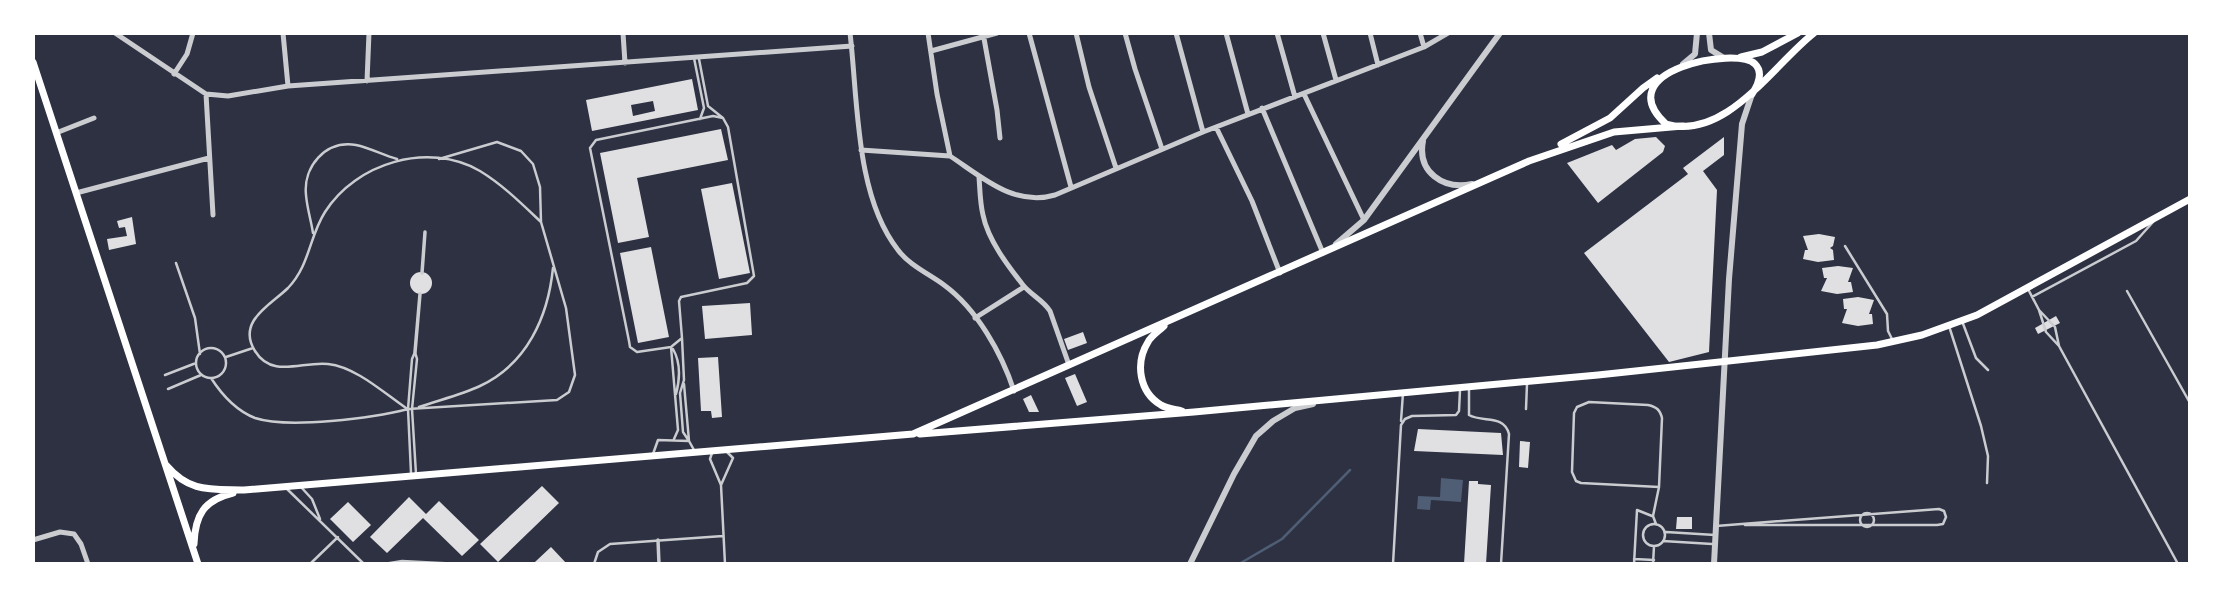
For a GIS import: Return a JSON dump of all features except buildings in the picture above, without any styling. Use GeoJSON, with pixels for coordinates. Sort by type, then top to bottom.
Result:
{"type":"FeatureCollection","features":[{"type":"Feature","properties":{"kind":"main road"},"geometry":{"type":"LineString","coordinates":[[1529,161],[1599,125],[1619,111],[1643,88],[1673,70],[1762,52],[1798,33]]}},
{"type":"Feature","properties":{"kind":"main road"},"geometry":{"type":"LineString","coordinates":[[913,435],[1529,161],[1614,132],[1683,126],[1720,116],[1752,94],[1814,33]]}},
{"type":"Feature","properties":{"kind":"main road"},"geometry":{"type":"LineString","coordinates":[[1733,58],[1749,60],[1759,69],[1759,82],[1752,94]]}},
{"type":"Feature","properties":{"kind":"main road"},"geometry":{"type":"LineString","coordinates":[[33,62],[198,564]]}},
{"type":"Feature","properties":{"kind":"main road"},"geometry":{"type":"LineString","coordinates":[[1673,70],[1654,86],[1652,102],[1655,111],[1666,124],[1683,126]]}},
{"type":"Feature","properties":{"kind":"main road"},"geometry":{"type":"LineString","coordinates":[[194,550],[195,527],[205,508],[218,497],[244,490],[1194,412],[1527,382],[1894,342],[1949,326],[2030,293],[2190,199]]}},
{"type":"Feature","properties":{"kind":"main road"},"geometry":{"type":"LineString","coordinates":[[1170,321],[1149,340],[1140,369],[1142,382],[1146,392],[1163,407],[1194,412]]}},
{"type":"Feature","properties":{"kind":"main road"},"geometry":{"type":"LineString","coordinates":[[166,465],[178,479],[193,486],[244,490]]}},
{"type":"Feature","properties":{"kind":"street"},"geometry":{"type":"LineString","coordinates":[[115,33],[206,94],[228,96],[288,86],[852,46]]}},
{"type":"Feature","properties":{"kind":"street"},"geometry":{"type":"LineString","coordinates":[[128,42],[133,33]]}},
{"type":"Feature","properties":{"kind":"street"},"geometry":{"type":"LineString","coordinates":[[174,74],[187,54],[193,33]]}},
{"type":"Feature","properties":{"kind":"street"},"geometry":{"type":"LineString","coordinates":[[283,33],[288,86]]}},
{"type":"Feature","properties":{"kind":"street"},"geometry":{"type":"LineString","coordinates":[[367,82],[369,33]]}},
{"type":"Feature","properties":{"kind":"street"},"geometry":{"type":"LineString","coordinates":[[623,33],[625,62]]}},
{"type":"Feature","properties":{"kind":"street"},"geometry":{"type":"LineString","coordinates":[[850,33],[861,150],[877,209],[899,252],[947,287],[975,318],[1000,354],[1014,391]]}},
{"type":"Feature","properties":{"kind":"street"},"geometry":{"type":"LineString","coordinates":[[928,33],[950,156]]}},
{"type":"Feature","properties":{"kind":"street"},"geometry":{"type":"LineString","coordinates":[[931,51],[997,33]]}},
{"type":"Feature","properties":{"kind":"street"},"geometry":{"type":"LineString","coordinates":[[1029,33],[1072,187]]}},
{"type":"Feature","properties":{"kind":"street"},"geometry":{"type":"LineString","coordinates":[[1076,33],[1089,87],[1116,168]]}},
{"type":"Feature","properties":{"kind":"street"},"geometry":{"type":"LineString","coordinates":[[1125,33],[1162,149]]}},
{"type":"Feature","properties":{"kind":"street"},"geometry":{"type":"LineString","coordinates":[[1176,33],[1203,132]]}},
{"type":"Feature","properties":{"kind":"street"},"geometry":{"type":"LineString","coordinates":[[1226,33],[1248,114]]}},
{"type":"Feature","properties":{"kind":"street"},"geometry":{"type":"LineString","coordinates":[[1277,33],[1294,97]]}},
{"type":"Feature","properties":{"kind":"street"},"geometry":{"type":"LineString","coordinates":[[1323,33],[1336,80]]}},
{"type":"Feature","properties":{"kind":"street"},"geometry":{"type":"LineString","coordinates":[[1370,33],[1378,65]]}},
{"type":"Feature","properties":{"kind":"street"},"geometry":{"type":"LineString","coordinates":[[1420,33],[1423,47]]}},
{"type":"Feature","properties":{"kind":"street"},"geometry":{"type":"LineString","coordinates":[[861,150],[950,156],[979,177],[1009,193],[1032,198],[1046,197],[1262,108],[1423,47],[1448,33]]}},
{"type":"Feature","properties":{"kind":"street"},"geometry":{"type":"LineString","coordinates":[[1262,108],[1323,253],[1344,239],[1364,220],[1500,33]]}},
{"type":"Feature","properties":{"kind":"street"},"geometry":{"type":"LineString","coordinates":[[1673,70],[1692,58],[1697,33]]}},
{"type":"Feature","properties":{"kind":"street"},"geometry":{"type":"LineString","coordinates":[[1709,33],[1711,50],[1723,58],[1733,58]]}},
{"type":"Feature","properties":{"kind":"street"},"geometry":{"type":"LineString","coordinates":[[984,36],[1000,138]]}},
{"type":"Feature","properties":{"kind":"street"},"geometry":{"type":"LineString","coordinates":[[206,94],[213,215]]}},
{"type":"Feature","properties":{"kind":"street"},"geometry":{"type":"LineString","coordinates":[[1304,94],[1364,220]]}},
{"type":"Feature","properties":{"kind":"street"},"geometry":{"type":"LineString","coordinates":[[1714,564],[1724,361],[1742,124],[1752,94]]}},
{"type":"Feature","properties":{"kind":"street"},"geometry":{"type":"LineString","coordinates":[[57,133],[94,118]]}},
{"type":"Feature","properties":{"kind":"street"},"geometry":{"type":"LineString","coordinates":[[1216,127],[1252,201],[1280,273]]}},
{"type":"Feature","properties":{"kind":"street"},"geometry":{"type":"LineString","coordinates":[[1425,135],[1423,162],[1433,177],[1444,183],[1460,186],[1483,180]]}},
{"type":"Feature","properties":{"kind":"street"},"geometry":{"type":"LineString","coordinates":[[76,193],[209,158]]}},
{"type":"Feature","properties":{"kind":"street"},"geometry":{"type":"LineString","coordinates":[[979,177],[986,225],[995,244],[1024,287],[1050,311],[1069,365]]}},
{"type":"Feature","properties":{"kind":"street"},"geometry":{"type":"LineString","coordinates":[[422,273],[425,232]]}},
{"type":"Feature","properties":{"kind":"street"},"geometry":{"type":"LineString","coordinates":[[975,318],[1024,287]]}},
{"type":"Feature","properties":{"kind":"street"},"geometry":{"type":"LineString","coordinates":[[415,352],[420,294]]}},
{"type":"Feature","properties":{"kind":"street"},"geometry":{"type":"LineString","coordinates":[[1191,564],[1234,474],[1256,436],[1273,421],[1295,408],[1336,399]]}},
{"type":"Feature","properties":{"kind":"street"},"geometry":{"type":"LineString","coordinates":[[33,540],[60,531],[74,534],[81,544],[88,564]]}},
{"type":"Feature","properties":{"kind":"street"},"geometry":{"type":"LineString","coordinates":[[658,540],[659,564]]}},
{"type":"Feature","properties":{"kind":"lane"},"geometry":{"type":"LineString","coordinates":[[696,57],[708,106],[723,118],[728,127],[754,276],[747,283],[681,297],[679,301],[684,380],[680,393],[683,432],[696,452]]}},
{"type":"Feature","properties":{"kind":"lane"},"geometry":{"type":"LineString","coordinates":[[696,57],[704,108],[700,119]]}},
{"type":"Feature","properties":{"kind":"lane"},"geometry":{"type":"LineString","coordinates":[[682,338],[671,346],[637,352],[630,346],[590,148],[596,141],[713,116],[723,118]]}},
{"type":"Feature","properties":{"kind":"lane"},"geometry":{"type":"LineString","coordinates":[[439,159],[497,142],[521,151],[536,170],[540,187],[541,222],[566,308],[575,375],[569,392],[557,400],[410,409],[348,370],[328,364],[278,368],[260,357],[253,348],[252,326],[256,315],[297,278],[309,256],[314,234],[325,213],[347,187],[367,172],[400,160],[439,159],[468,165],[504,188],[541,222]]}},
{"type":"Feature","properties":{"kind":"lane"},"geometry":{"type":"LineString","coordinates":[[314,234],[306,186],[313,163],[326,151],[346,144],[357,145],[400,160]]}},
{"type":"Feature","properties":{"kind":"lane"},"geometry":{"type":"LineString","coordinates":[[1845,246],[1887,314],[1888,331],[1894,342]]}},
{"type":"Feature","properties":{"kind":"lane"},"geometry":{"type":"LineString","coordinates":[[176,263],[195,318],[200,354],[197,363],[202,375]]}},
{"type":"Feature","properties":{"kind":"lane"},"geometry":{"type":"LineString","coordinates":[[211,378],[225,397],[253,417],[269,422],[287,423],[386,415],[479,387],[507,369],[531,341],[548,299],[553,264]]}},
{"type":"Feature","properties":{"kind":"lane"},"geometry":{"type":"LineString","coordinates":[[2127,291],[2190,403]]}},
{"type":"Feature","properties":{"kind":"lane"},"geometry":{"type":"LineString","coordinates":[[2030,293],[2046,332],[2059,346],[2178,564]]}},
{"type":"Feature","properties":{"kind":"lane"},"geometry":{"type":"LineString","coordinates":[[2039,310],[2055,327],[2059,346]]}},
{"type":"Feature","properties":{"kind":"lane"},"geometry":{"type":"LineString","coordinates":[[1962,321],[1976,358],[1987,370]]}},
{"type":"Feature","properties":{"kind":"lane"},"geometry":{"type":"LineString","coordinates":[[1949,326],[1981,426],[1988,456],[1987,483]]}},
{"type":"Feature","properties":{"kind":"lane"},"geometry":{"type":"LineString","coordinates":[[671,346],[678,357],[679,381],[675,395],[678,430],[674,439]]}},
{"type":"Feature","properties":{"kind":"lane"},"geometry":{"type":"LineString","coordinates":[[168,389],[202,375],[211,378],[224,372],[225,358],[221,352],[214,348],[206,349],[200,354]]}},
{"type":"Feature","properties":{"kind":"lane"},"geometry":{"type":"LineString","coordinates":[[225,358],[253,348]]}},
{"type":"Feature","properties":{"kind":"lane"},"geometry":{"type":"LineString","coordinates":[[414,476],[410,409],[412,359],[415,352]]}},
{"type":"Feature","properties":{"kind":"lane"},"geometry":{"type":"LineString","coordinates":[[165,375],[197,363]]}},
{"type":"Feature","properties":{"kind":"lane"},"geometry":{"type":"LineString","coordinates":[[1526,409],[1527,382]]}},
{"type":"Feature","properties":{"kind":"lane"},"geometry":{"type":"LineString","coordinates":[[1401,425],[1412,416],[1456,415],[1459,411],[1459,387]]}},
{"type":"Feature","properties":{"kind":"lane"},"geometry":{"type":"LineString","coordinates":[[1469,387],[1469,415],[1496,420],[1507,428],[1509,434],[1501,564]]}},
{"type":"Feature","properties":{"kind":"lane"},"geometry":{"type":"LineString","coordinates":[[1392,564],[1403,392]]}},
{"type":"Feature","properties":{"kind":"lane"},"geometry":{"type":"LineString","coordinates":[[1659,487],[1576,481],[1572,472],[1577,408],[1581,403],[1656,407],[1662,418],[1659,487],[1653,516],[1656,524],[1665,532],[1715,535]]}},
{"type":"Feature","properties":{"kind":"lane"},"geometry":{"type":"LineString","coordinates":[[653,456],[658,440],[689,441]]}},
{"type":"Feature","properties":{"kind":"lane"},"geometry":{"type":"LineString","coordinates":[[721,485],[733,463],[733,458],[724,450]]}},
{"type":"Feature","properties":{"kind":"lane"},"geometry":{"type":"LineString","coordinates":[[715,451],[710,459],[721,485],[725,564]]}},
{"type":"Feature","properties":{"kind":"lane"},"geometry":{"type":"LineString","coordinates":[[299,485],[312,499],[320,519]]}},
{"type":"Feature","properties":{"kind":"lane"},"geometry":{"type":"LineString","coordinates":[[285,486],[364,564]]}},
{"type":"Feature","properties":{"kind":"lane"},"geometry":{"type":"LineString","coordinates":[[1716,526],[1940,525],[1945,522],[1946,517],[1944,511],[1939,509],[1745,525]]}},
{"type":"Feature","properties":{"kind":"lane"},"geometry":{"type":"LineString","coordinates":[[1634,564],[1637,510],[1653,516]]}},
{"type":"Feature","properties":{"kind":"lane"},"geometry":{"type":"LineString","coordinates":[[1867,513],[1874,521],[1867,527]]}},
{"type":"Feature","properties":{"kind":"lane"},"geometry":{"type":"LineString","coordinates":[[1867,513],[1863,514],[1860,520],[1867,527]]}},
{"type":"Feature","properties":{"kind":"lane"},"geometry":{"type":"LineString","coordinates":[[1656,524],[1649,525],[1643,534],[1647,544],[1654,546],[1663,541],[1714,544]]}},
{"type":"Feature","properties":{"kind":"lane"},"geometry":{"type":"LineString","coordinates":[[1663,541],[1665,532]]}},
{"type":"Feature","properties":{"kind":"lane"},"geometry":{"type":"LineString","coordinates":[[594,564],[598,552],[610,544],[723,536]]}},
{"type":"Feature","properties":{"kind":"lane"},"geometry":{"type":"LineString","coordinates":[[310,564],[338,537]]}},
{"type":"Feature","properties":{"kind":"lane"},"geometry":{"type":"LineString","coordinates":[[1634,559],[1653,562],[1654,546]]}},
{"type":"Feature","properties":{"kind":"lane"},"geometry":{"type":"LineString","coordinates":[[384,564],[402,561],[460,564]]}},
{"type":"Feature","properties":{"kind":"water"},"geometry":{"type":"Polygon","coordinates":[[[1441,478],[1463,480],[1461,502],[1431,500],[1430,510],[1417,509],[1418,496],[1440,497],[1441,478]]]}},
{"type":"Feature","properties":{"kind":"waterway"},"geometry":{"type":"LineString","coordinates":[[1239,564],[1282,539],[1350,470]]}}]}
